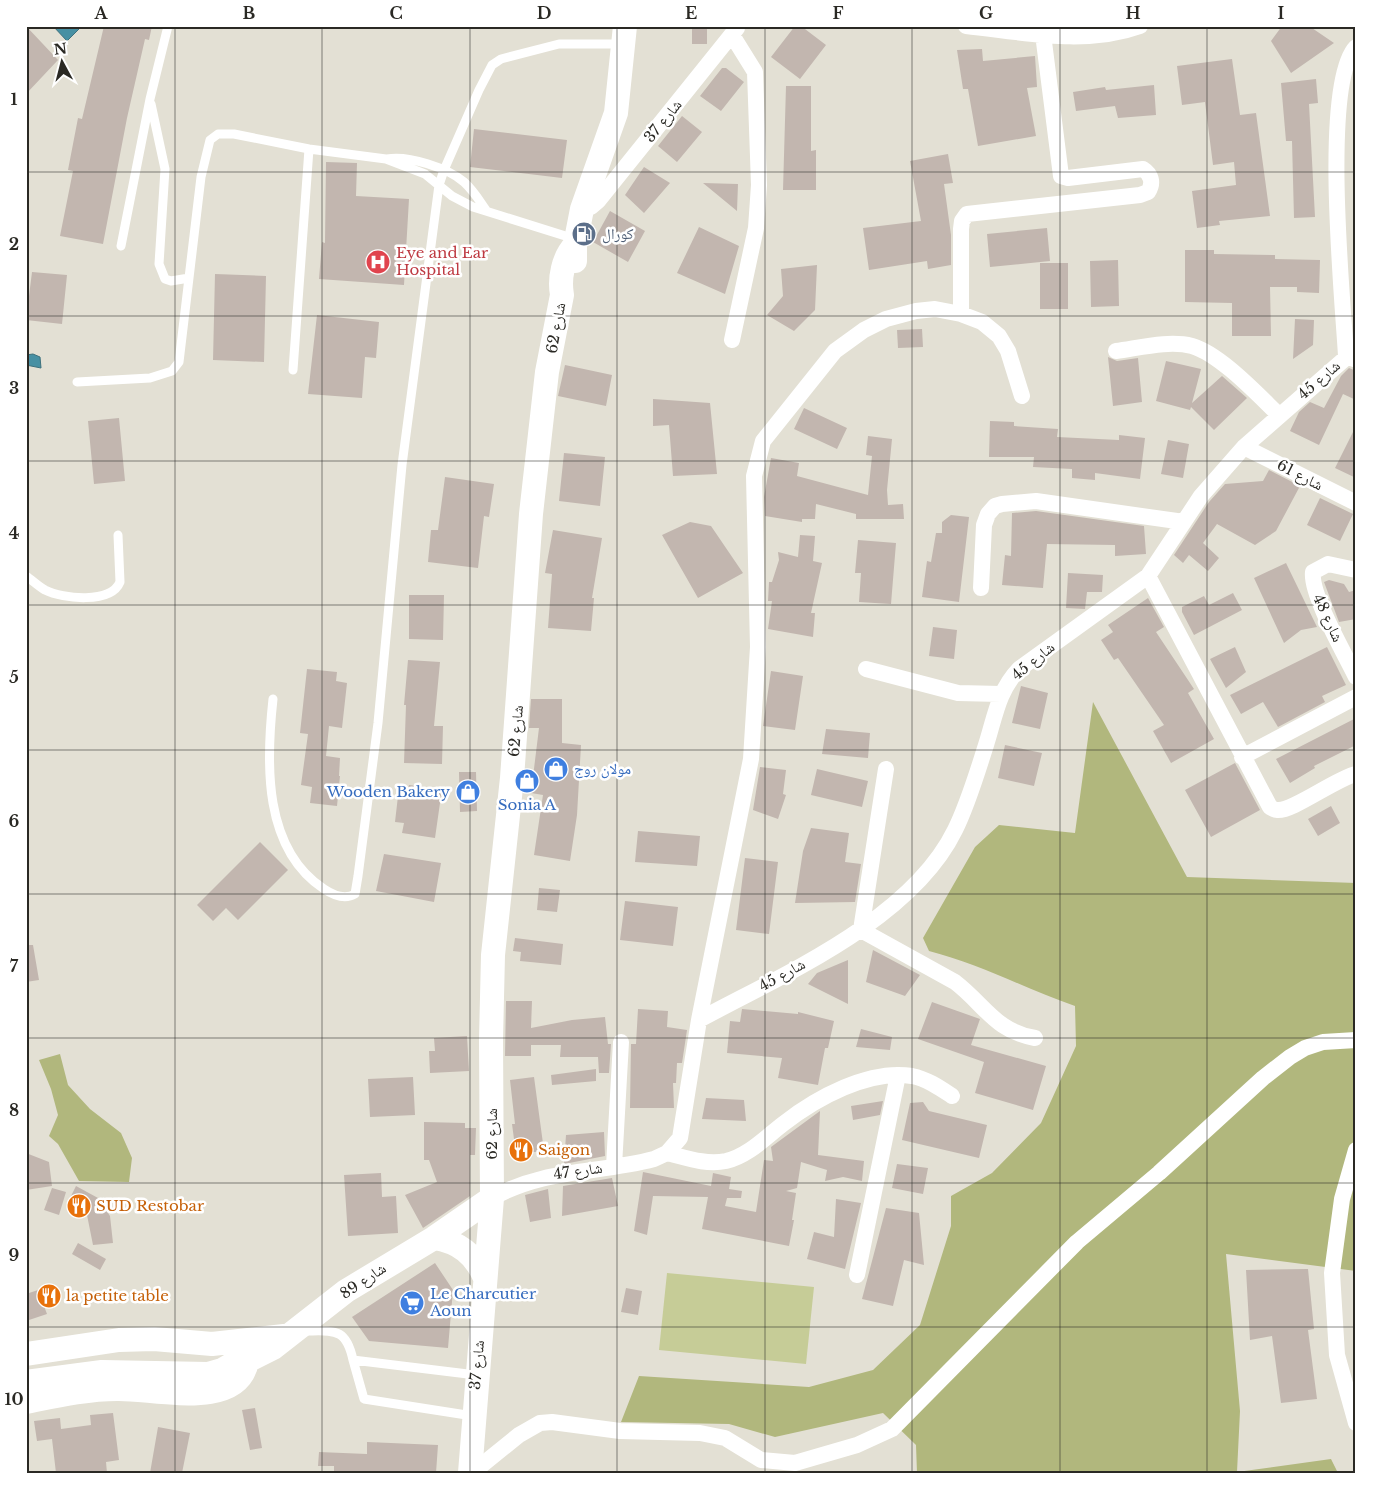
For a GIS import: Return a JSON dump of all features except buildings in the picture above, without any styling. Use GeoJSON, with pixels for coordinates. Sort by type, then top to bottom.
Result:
{"type":"FeatureCollection","features":[{"type":"Feature","properties":{"kind":"street"},"geometry":{"type":"LineString","coordinates":[[966,26],[1043,34],[1070,31],[1116,34],[1140,26]]}},
{"type":"Feature","properties":{"kind":"street"},"geometry":{"type":"LineString","coordinates":[[732,340],[756,228],[759,185],[755,72],[735,31]]}},
{"type":"Feature","properties":{"kind":"street","name":"شارع 37"},"geometry":{"type":"LineString","coordinates":[[582,209],[591,207],[598,201],[735,31]]}},
{"type":"Feature","properties":{"kind":"street"},"geometry":{"type":"LineString","coordinates":[[961,314],[961,229],[962,221],[967,214],[1140,195],[1148,192],[1151,184],[1150,176],[1142,169],[1068,178],[1061,176],[1043,34]]}},
{"type":"Feature","properties":{"kind":"street","name":"شارع 62"},"geometry":{"type":"LineString","coordinates":[[492,1198],[491,1040],[493,955],[512,778],[532,506],[548,372],[562,294],[568,285],[576,256],[576,242],[582,209],[616,113],[625,35]]}},
{"type":"Feature","properties":{"kind":"street"},"geometry":{"type":"LineString","coordinates":[[1353,355],[1336,192],[1336,131],[1346,68],[1356,47]]}},
{"type":"Feature","properties":{"kind":"street"},"geometry":{"type":"LineString","coordinates":[[952,1096],[925,1080],[898,1075],[844,1086],[789,1119],[744,1154],[727,1161],[708,1163],[667,1153],[680,1138],[700,1020],[751,759],[758,647],[754,476],[763,441],[835,351],[850,338],[886,319],[916,311],[935,309],[961,314],[982,322],[999,336],[1008,351],[1022,396]]}},
{"type":"Feature","properties":{"kind":"street"},"geometry":{"type":"LineString","coordinates":[[1116,350],[1157,345],[1192,346],[1210,354],[1279,415]]}},
{"type":"Feature","properties":{"kind":"street","name":"شارع 45"},"geometry":{"type":"LineString","coordinates":[[700,1020],[791,971],[861,930],[914,886],[932,867],[955,831],[986,746],[1001,694],[1019,669],[1148,576],[1201,496],[1244,447],[1279,415],[1353,355]]}},
{"type":"Feature","properties":{"kind":"street","name":"شارع 61"},"geometry":{"type":"LineString","coordinates":[[1244,447],[1356,503]]}},
{"type":"Feature","properties":{"kind":"street"},"geometry":{"type":"LineString","coordinates":[[981,588],[984,525],[988,514],[995,506],[1036,501],[1184,522]]}},
{"type":"Feature","properties":{"kind":"street","name":"شارع 48"},"geometry":{"type":"LineString","coordinates":[[1356,570],[1328,564],[1313,572],[1312,580],[1316,595],[1356,677]]}},
{"type":"Feature","properties":{"kind":"street"},"geometry":{"type":"LineString","coordinates":[[1148,576],[1270,807],[1277,810],[1289,808],[1344,777],[1356,774]]}},
{"type":"Feature","properties":{"kind":"street"},"geometry":{"type":"LineString","coordinates":[[866,669],[958,694],[1001,694]]}},
{"type":"Feature","properties":{"kind":"street"},"geometry":{"type":"LineString","coordinates":[[1242,757],[1356,698]]}},
{"type":"Feature","properties":{"kind":"street"},"geometry":{"type":"LineString","coordinates":[[886,769],[861,930],[955,982],[967,991],[996,1022],[1010,1031],[1035,1038]]}},
{"type":"Feature","properties":{"kind":"street"},"geometry":{"type":"LineString","coordinates":[[471,1473],[519,1434],[540,1423],[552,1422],[620,1431],[700,1433],[725,1438],[759,1466],[795,1463],[857,1445],[892,1429],[1077,1242],[1159,1173],[1263,1078],[1290,1056],[1305,1048],[1323,1042],[1356,1040]]}},
{"type":"Feature","properties":{"kind":"street"},"geometry":{"type":"LineString","coordinates":[[614,1166],[621,1042]]}},
{"type":"Feature","properties":{"kind":"street"},"geometry":{"type":"LineString","coordinates":[[858,1274],[898,1075]]}},
{"type":"Feature","properties":{"kind":"street"},"geometry":{"type":"LineString","coordinates":[[1356,1150],[1342,1199],[1332,1273],[1337,1355],[1356,1423]]}},
{"type":"Feature","properties":{"kind":"street","name":"شارع 47"},"geometry":{"type":"LineString","coordinates":[[492,1198],[525,1182],[550,1175],[654,1159],[667,1153]]}},
{"type":"Feature","properties":{"kind":"street","name":"شارع 37"},"geometry":{"type":"LineString","coordinates":[[471,1473],[476,1375],[492,1198]]}},
{"type":"Feature","properties":{"kind":"street","name":"شارع 89"},"geometry":{"type":"LineString","coordinates":[[241,1362],[267,1351],[346,1291],[434,1238],[492,1198]]}},
{"type":"Feature","properties":{"kind":"street"},"geometry":{"type":"LineString","coordinates":[[434,1238],[447,1240],[471,1254],[480,1265],[485,1278]]}},
{"type":"Feature","properties":{"kind":"street"},"geometry":{"type":"LineString","coordinates":[[26,1354],[119,1340],[154,1339],[212,1344],[291,1333]]}},
{"type":"Feature","properties":{"kind":"street"},"geometry":{"type":"LineString","coordinates":[[26,1364],[99,1355],[192,1365]]}},
{"type":"Feature","properties":{"kind":"street"},"geometry":{"type":"LineString","coordinates":[[26,1382],[102,1372],[241,1362],[245,1372],[239,1380],[215,1392],[197,1393],[118,1389],[84,1391],[26,1402]]}},
{"type":"Feature","properties":{"kind":"lane"},"geometry":{"type":"LineString","coordinates":[[121,246],[150,98],[168,26]]}},
{"type":"Feature","properties":{"kind":"lane"},"geometry":{"type":"LineString","coordinates":[[273,699],[268,740],[273,800],[278,830],[292,855],[313,882],[338,896],[350,897],[355,894],[358,876],[378,723],[402,465],[439,185],[479,90],[492,65],[501,60],[559,44],[625,35]]}},
{"type":"Feature","properties":{"kind":"lane"},"geometry":{"type":"LineString","coordinates":[[150,98],[165,169],[159,264],[165,279],[172,281],[189,278]]}},
{"type":"Feature","properties":{"kind":"lane"},"geometry":{"type":"LineString","coordinates":[[77,382],[150,378],[172,370],[179,362],[201,177],[210,140],[218,134],[234,134],[308,149],[386,159],[425,174],[462,202],[576,242]]}},
{"type":"Feature","properties":{"kind":"lane"},"geometry":{"type":"LineString","coordinates":[[293,370],[308,149]]}},
{"type":"Feature","properties":{"kind":"lane"},"geometry":{"type":"LineString","coordinates":[[386,159],[412,160],[444,170],[463,181],[486,210]]}},
{"type":"Feature","properties":{"kind":"lane"},"geometry":{"type":"LineString","coordinates":[[26,576],[46,590],[66,596],[87,598],[110,594],[117,589],[120,582],[118,535]]}},
{"type":"Feature","properties":{"kind":"lane"},"geometry":{"type":"LineString","coordinates":[[291,1333],[332,1331],[342,1335],[349,1343],[364,1399],[474,1416]]}},
{"type":"Feature","properties":{"kind":"lane"},"geometry":{"type":"LineString","coordinates":[[353,1360],[476,1375]]}},
{"type":"Feature","properties":{"kind":"green space"},"geometry":{"type":"Polygon","coordinates":[[[1093,702],[1187,877],[1356,883],[1356,1271],[1226,1254],[1240,1411],[1237,1472],[1331,1459],[1338,1473],[917,1473],[916,1445],[883,1413],[775,1437],[729,1424],[621,1422],[639,1376],[809,1387],[873,1370],[920,1325],[951,1226],[951,1196],[992,1173],[1041,1123],[1076,1046],[1075,1006],[948,956],[929,951],[923,938],[975,847],[999,825],[1075,833],[1093,702]]]}},
{"type":"Feature","properties":{"kind":"green space"},"geometry":{"type":"Polygon","coordinates":[[[60,1054],[68,1085],[90,1109],[121,1133],[132,1158],[129,1182],[79,1181],[58,1144],[49,1136],[58,1115],[51,1089],[39,1060],[60,1054]]]}},
{"type":"Feature","properties":{"kind":"green space"},"geometry":{"type":"Polygon","coordinates":[[[667,1273],[814,1287],[806,1364],[659,1350],[667,1273]]]}},
{"type":"Feature","properties":{"kind":"water"},"geometry":{"type":"Polygon","coordinates":[[[53,26],[82,26],[67,41],[53,26]]]}},
{"type":"Feature","properties":{"kind":"water"},"geometry":{"type":"Polygon","coordinates":[[[33,354],[40,357],[41,368],[26,365],[26,355],[33,354]]]}},
{"type":"Feature","properties":{"kind":"place","name":"كورال"},"geometry":{"type":"Point","coordinates":[584,234]}},
{"type":"Feature","properties":{"kind":"place","name":"Eye and Ear Hospital"},"geometry":{"type":"Point","coordinates":[378,262]}},
{"type":"Feature","properties":{"kind":"place","name":"مولان روج"},"geometry":{"type":"Point","coordinates":[556,769]}},
{"type":"Feature","properties":{"kind":"place","name":"Sonia A"},"geometry":{"type":"Point","coordinates":[527,781]}},
{"type":"Feature","properties":{"kind":"place","name":"Wooden Bakery"},"geometry":{"type":"Point","coordinates":[468,792]}},
{"type":"Feature","properties":{"kind":"place","name":"Saigon"},"geometry":{"type":"Point","coordinates":[521,1150]}},
{"type":"Feature","properties":{"kind":"place","name":"SUD Restobar"},"geometry":{"type":"Point","coordinates":[79,1206]}},
{"type":"Feature","properties":{"kind":"place","name":"la petite table"},"geometry":{"type":"Point","coordinates":[49,1296]}},
{"type":"Feature","properties":{"kind":"place","name":"Le Charcutier Aoun"},"geometry":{"type":"Point","coordinates":[412,1303]}}]}
